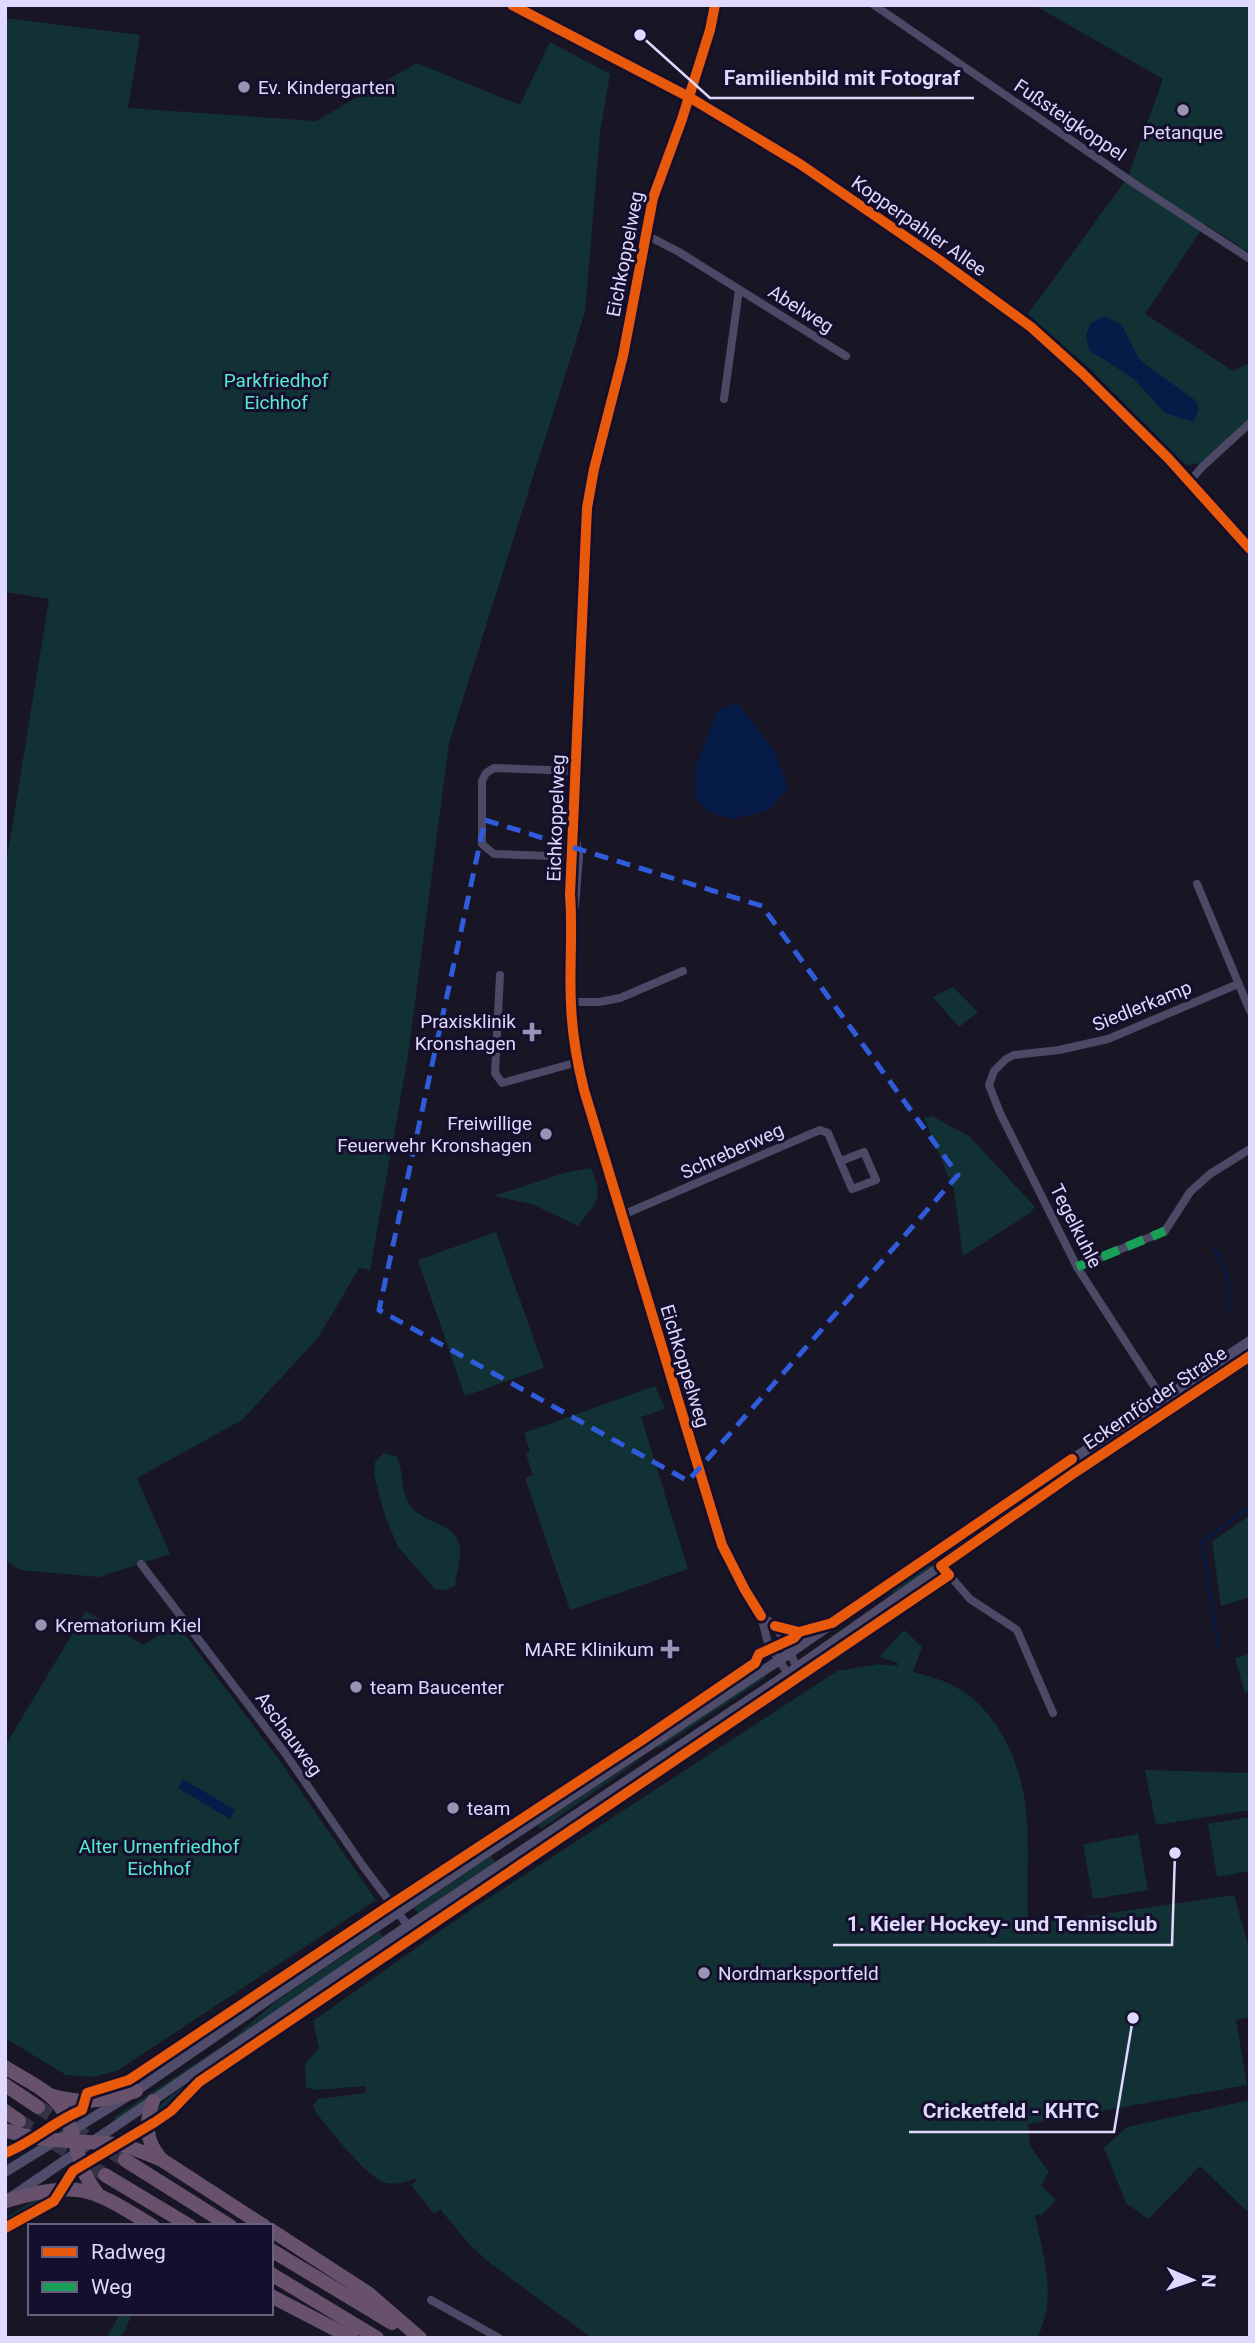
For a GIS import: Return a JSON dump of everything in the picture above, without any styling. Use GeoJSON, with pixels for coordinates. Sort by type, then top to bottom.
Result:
{"type":"FeatureCollection","features":[{"type":"Feature","properties":{"kind":"highway"},"geometry":{"type":"LineString","coordinates":[[5,2067],[49,2095],[61,2108],[85,2177],[97,2193]]}},
{"type":"Feature","properties":{"kind":"highway"},"geometry":{"type":"LineString","coordinates":[[5,2085],[38,2107]]}},
{"type":"Feature","properties":{"kind":"highway"},"geometry":{"type":"LineString","coordinates":[[49,2095],[88,2102],[136,2091]]}},
{"type":"Feature","properties":{"kind":"highway"},"geometry":{"type":"LineString","coordinates":[[153,2101],[146,2123],[147,2137],[162,2160]]}},
{"type":"Feature","properties":{"kind":"highway"},"geometry":{"type":"LineString","coordinates":[[5,2111],[19,2121]]}},
{"type":"Feature","properties":{"kind":"highway"},"geometry":{"type":"LineString","coordinates":[[5,2130],[19,2135],[56,2140],[120,2145],[162,2160],[261,2224]]}},
{"type":"Feature","properties":{"kind":"highway"},"geometry":{"type":"LineString","coordinates":[[125,2160],[227,2224]]}},
{"type":"Feature","properties":{"kind":"highway"},"geometry":{"type":"LineString","coordinates":[[105,2175],[187,2224]]}},
{"type":"Feature","properties":{"kind":"highway"},"geometry":{"type":"LineString","coordinates":[[6,2201],[57,2188],[85,2190],[97,2193],[150,2224]]}},
{"type":"Feature","properties":{"kind":"highway"},"geometry":{"type":"LineString","coordinates":[[273,2231],[368,2293],[418,2338]]}},
{"type":"Feature","properties":{"kind":"highway"},"geometry":{"type":"LineString","coordinates":[[273,2251],[418,2338]]}},
{"type":"Feature","properties":{"kind":"highway"},"geometry":{"type":"LineString","coordinates":[[273,2275],[377,2338]]}},
{"type":"Feature","properties":{"kind":"highway"},"geometry":{"type":"LineString","coordinates":[[273,2297],[352,2338]]}},
{"type":"Feature","properties":{"kind":"main road","name":"Kopperpahler Allee"},"geometry":{"type":"LineString","coordinates":[[512,5],[689,97],[800,164],[1031,327],[1082,373],[1190,481],[1250,549]]}},
{"type":"Feature","properties":{"kind":"main road","name":"Eckernförder Straße"},"geometry":{"type":"LineString","coordinates":[[90,2142],[408,1926],[792,1671],[1166,1404],[1250,1340]]}},
{"type":"Feature","properties":{"kind":"main road","name":"Eckernförder Straße"},"geometry":{"type":"LineString","coordinates":[[6,2201],[136,2091],[398,1912],[790,1653],[932,1555],[1166,1404],[1250,1356]]}},
{"type":"Feature","properties":{"kind":"main road"},"geometry":{"type":"LineString","coordinates":[[5,2172],[56,2140]]}},
{"type":"Feature","properties":{"kind":"street","name":"Eichkoppelweg"},"geometry":{"type":"LineString","coordinates":[[715,5],[689,97],[659,179],[645,237],[623,356],[594,469],[587,508],[575,771],[574,827],[578,839],[575,857],[578,884],[572,919],[571,1002],[578,1062],[620,1216],[722,1545],[761,1616],[768,1643],[778,1660],[792,1671]]}},
{"type":"Feature","properties":{"kind":"street","name":"Fußsteigkoppel"},"geometry":{"type":"LineString","coordinates":[[874,5],[1138,186],[1250,259]]}},
{"type":"Feature","properties":{"kind":"street","name":"Abelweg"},"geometry":{"type":"LineString","coordinates":[[645,237],[670,247],[846,356]]}},
{"type":"Feature","properties":{"kind":"street","name":"Abelweg"},"geometry":{"type":"LineString","coordinates":[[724,399],[739,290]]}},
{"type":"Feature","properties":{"kind":"street"},"geometry":{"type":"LineString","coordinates":[[1190,481],[1250,423]]}},
{"type":"Feature","properties":{"kind":"street"},"geometry":{"type":"LineString","coordinates":[[575,771],[494,768],[486,773],[482,781],[482,844],[486,849],[494,854],[575,857]]}},
{"type":"Feature","properties":{"kind":"street"},"geometry":{"type":"LineString","coordinates":[[1197,884],[1250,1011]]}},
{"type":"Feature","properties":{"kind":"street"},"geometry":{"type":"LineString","coordinates":[[571,1002],[599,1002],[620,998],[683,971]]}},
{"type":"Feature","properties":{"kind":"street"},"geometry":{"type":"LineString","coordinates":[[500,975],[495,1073],[502,1083],[578,1062]]}},
{"type":"Feature","properties":{"kind":"street","name":"Siedlerkamp"},"geometry":{"type":"LineString","coordinates":[[1014,1055],[1059,1051],[1108,1039],[1238,984]]}},
{"type":"Feature","properties":{"kind":"street","name":"Tegelkuhle"},"geometry":{"type":"LineString","coordinates":[[1014,1055],[994,1071],[989,1085],[1000,1113],[1077,1266],[1166,1404]]}},
{"type":"Feature","properties":{"kind":"street","name":"Schreberweg"},"geometry":{"type":"LineString","coordinates":[[620,1216],[820,1130],[828,1133],[852,1189],[876,1180],[864,1152],[841,1161]]}},
{"type":"Feature","properties":{"kind":"street"},"geometry":{"type":"LineString","coordinates":[[1077,1266],[1158,1236],[1165,1231],[1190,1192],[1210,1174],[1250,1149]]}},
{"type":"Feature","properties":{"kind":"street"},"geometry":{"type":"LineString","coordinates":[[932,1555],[970,1599],[1017,1630],[1053,1713]]}},
{"type":"Feature","properties":{"kind":"street","name":"Aschauweg"},"geometry":{"type":"LineString","coordinates":[[141,1564],[285,1753],[408,1926]]}},
{"type":"Feature","properties":{"kind":"street","name":"Eichkoppelweg"},"geometry":{"type":"LineString","coordinates":[[761,1616],[775,1626],[799,1632],[832,1623]]}},
{"type":"Feature","properties":{"kind":"street","name":"Eichkoppelweg"},"geometry":{"type":"LineString","coordinates":[[775,1626],[790,1653],[792,1671]]}},
{"type":"Feature","properties":{"kind":"street"},"geometry":{"type":"LineString","coordinates":[[431,2300],[499,2338]]}},
{"type":"Feature","properties":{"kind":"highlighted area"},"geometry":{"type":"Polygon","coordinates":[[[485,820],[762,906],[958,1175],[688,1481],[379,1310],[485,820]]]}},
{"type":"Feature","properties":{"kind":"green space"},"geometry":{"type":"Polygon","coordinates":[[[1034,5],[1250,5],[1250,253],[1205,224],[1145,314],[1233,371],[1250,363],[1250,418],[1201,463],[1186,465],[1089,368],[1028,314],[1128,177],[1163,79],[1034,5]]]}},
{"type":"Feature","properties":{"kind":"green space","name":"Parkfriedhof Eichhof"},"geometry":{"type":"Polygon","coordinates":[[[5,18],[140,35],[128,108],[316,121],[417,63],[520,105],[550,42],[610,74],[600,133],[585,312],[449,743],[408,1056],[370,1270],[359,1268],[318,1338],[242,1420],[137,1478],[170,1554],[99,1577],[20,1570],[5,1560],[5,871],[49,599],[5,592],[5,18]]]}},
{"type":"Feature","properties":{"kind":"green space"},"geometry":{"type":"Polygon","coordinates":[[[953,987],[978,1012],[959,1027],[933,997],[953,987]]]}},
{"type":"Feature","properties":{"kind":"green space"},"geometry":{"type":"Polygon","coordinates":[[[932,1116],[969,1136],[1035,1207],[1030,1213],[963,1256],[954,1190],[924,1118],[932,1116]]]}},
{"type":"Feature","properties":{"kind":"green space"},"geometry":{"type":"Polygon","coordinates":[[[591,1168],[598,1193],[594,1205],[578,1226],[532,1204],[494,1196],[564,1173],[591,1168]]]}},
{"type":"Feature","properties":{"kind":"green space"},"geometry":{"type":"Polygon","coordinates":[[[496,1232],[544,1368],[465,1396],[418,1260],[496,1232]]]}},
{"type":"Feature","properties":{"kind":"green space"},"geometry":{"type":"Polygon","coordinates":[[[655,1386],[665,1409],[641,1417],[688,1569],[570,1610],[525,1478],[533,1475],[526,1454],[530,1452],[524,1433],[655,1386]]]}},
{"type":"Feature","properties":{"kind":"green space"},"geometry":{"type":"Polygon","coordinates":[[[384,1453],[397,1457],[406,1498],[414,1511],[445,1527],[457,1539],[460,1553],[455,1586],[445,1590],[435,1589],[398,1547],[385,1516],[374,1475],[375,1462],[384,1453]]]}},
{"type":"Feature","properties":{"kind":"green space"},"geometry":{"type":"Polygon","coordinates":[[[1250,1515],[1250,1597],[1221,1606],[1212,1542],[1250,1515]]]}},
{"type":"Feature","properties":{"kind":"green space"},"geometry":{"type":"Polygon","coordinates":[[[927,1565],[931,1565],[930,1568],[892,1593],[891,1590],[927,1565]]]}},
{"type":"Feature","properties":{"kind":"green space","name":"Alter Urnenfriedhof Eichhof"},"geometry":{"type":"Polygon","coordinates":[[[86,1611],[143,1645],[177,1624],[280,1761],[376,1900],[117,2071],[92,2077],[66,2075],[5,2038],[5,1746],[86,1611]]]}},
{"type":"Feature","properties":{"kind":"green space","name":"Nordmarksportfeld"},"geometry":{"type":"Polygon","coordinates":[[[904,1630],[922,1647],[913,1672],[948,1683],[973,1699],[997,1726],[1014,1759],[1026,1812],[1028,1925],[1234,1895],[1250,1951],[1250,2017],[1236,2020],[1247,2085],[1028,2124],[1030,2146],[1049,2172],[1041,2186],[1056,2200],[1042,2215],[1035,2215],[1045,2261],[1048,2292],[1047,2308],[1037,2338],[592,2338],[491,2264],[470,2245],[440,2209],[434,2214],[411,2185],[416,2179],[396,2184],[383,2182],[366,2170],[348,2151],[317,2114],[313,2105],[318,2099],[366,2093],[365,2086],[316,2090],[306,2087],[305,2064],[319,2048],[313,2021],[460,1917],[837,1671],[878,1664],[897,1666],[898,1663],[879,1657],[904,1630]]]}},
{"type":"Feature","properties":{"kind":"green space"},"geometry":{"type":"Polygon","coordinates":[[[1250,1654],[1250,1691],[1245,1693],[1235,1658],[1250,1654]]]}},
{"type":"Feature","properties":{"kind":"green space"},"geometry":{"type":"Polygon","coordinates":[[[764,1676],[765,1678],[659,1748],[657,1746],[764,1676]]]}},
{"type":"Feature","properties":{"kind":"green space"},"geometry":{"type":"Polygon","coordinates":[[[639,1759],[541,1829],[538,1825],[639,1759]]]}},
{"type":"Feature","properties":{"kind":"green space"},"geometry":{"type":"Polygon","coordinates":[[[1145,1770],[1250,1773],[1250,1810],[1156,1825],[1145,1770]]]}},
{"type":"Feature","properties":{"kind":"green space"},"geometry":{"type":"Polygon","coordinates":[[[1250,1817],[1250,1871],[1217,1877],[1208,1824],[1250,1817]]]}},
{"type":"Feature","properties":{"kind":"green space"},"geometry":{"type":"Polygon","coordinates":[[[1138,1834],[1148,1890],[1093,1899],[1083,1844],[1138,1834]]]}},
{"type":"Feature","properties":{"kind":"green space"},"geometry":{"type":"Polygon","coordinates":[[[491,1856],[495,1862],[418,1913],[414,1908],[491,1856]]]}},
{"type":"Feature","properties":{"kind":"green space"},"geometry":{"type":"Polygon","coordinates":[[[379,1932],[383,1937],[116,2120],[113,2118],[231,2040],[280,1998],[379,1932]]]}},
{"type":"Feature","properties":{"kind":"green space"},"geometry":{"type":"Polygon","coordinates":[[[197,2078],[167,2111],[154,2118],[166,2100],[197,2078]]]}},
{"type":"Feature","properties":{"kind":"green space"},"geometry":{"type":"Polygon","coordinates":[[[1250,2100],[1250,2214],[1200,2166],[1148,2219],[1126,2203],[1104,2148],[1127,2127],[1250,2100]]]}},
{"type":"Feature","properties":{"kind":"green space"},"geometry":{"type":"Polygon","coordinates":[[[55,2195],[47,2203],[5,2226],[5,2218],[33,2201],[55,2195]]]}},
{"type":"Feature","properties":{"kind":"green space"},"geometry":{"type":"Polygon","coordinates":[[[119,2315],[131,2315],[122,2335],[107,2338],[119,2315]]]}},
{"type":"Feature","properties":{"kind":"water"},"geometry":{"type":"Polygon","coordinates":[[[1104,316],[1122,325],[1138,357],[1145,364],[1195,400],[1199,410],[1193,422],[1165,413],[1134,379],[1089,350],[1086,335],[1090,324],[1104,316]]]}},
{"type":"Feature","properties":{"kind":"water"},"geometry":{"type":"Polygon","coordinates":[[[737,703],[773,749],[788,787],[768,811],[731,819],[708,812],[696,798],[695,768],[718,710],[737,703]]]}},
{"type":"Feature","properties":{"kind":"water"},"geometry":{"type":"Polygon","coordinates":[[[183,1779],[235,1810],[230,1819],[178,1788],[183,1779]]]}},
{"type":"Feature","properties":{"kind":"waterway"},"geometry":{"type":"LineString","coordinates":[[1214,1249],[1225,1272],[1228,1313]]}},
{"type":"Feature","properties":{"kind":"waterway"},"geometry":{"type":"LineString","coordinates":[[1219,1649],[1202,1542],[1250,1507]]}},
{"type":"Feature","properties":{"kind":"tunnel"},"geometry":{"type":"LineString","coordinates":[[38,2107],[125,2160]]}},
{"type":"Feature","properties":{"kind":"tunnel"},"geometry":{"type":"LineString","coordinates":[[19,2121],[105,2175]]}},
{"type":"Feature","properties":{"kind":"marked path"},"geometry":{"type":"LineString","coordinates":[[1077,1267],[1165,1231]]}},
{"type":"Feature","properties":{"kind":"cycle path"},"geometry":{"type":"LineString","coordinates":[[512,5],[689,97],[800,164],[1031,327],[1168,458],[1250,549]]}},
{"type":"Feature","properties":{"kind":"cycle path"},"geometry":{"type":"LineString","coordinates":[[715,5],[710,30],[682,119],[653,198],[623,356],[594,469],[587,508],[570,895],[571,990],[574,1037],[584,1090],[722,1545],[761,1616]]}},
{"type":"Feature","properties":{"kind":"cycle path"},"geometry":{"type":"LineString","coordinates":[[5,2228],[54,2201],[73,2171],[171,2111],[199,2082],[949,1575],[941,1566],[1074,1473],[1250,1356]]}},
{"type":"Feature","properties":{"kind":"cycle path"},"geometry":{"type":"LineString","coordinates":[[775,1626],[799,1632],[832,1623],[1072,1459]]}},
{"type":"Feature","properties":{"kind":"cycle path"},"geometry":{"type":"LineString","coordinates":[[5,2153],[82,2110],[87,2093],[129,2080],[642,1740],[755,1663],[759,1654],[794,1638],[799,1632]]}},
{"type":"Feature","properties":{"kind":"place","name":"Familienbild mit Fotograf"},"geometry":{"type":"Point","coordinates":[640,35]}},
{"type":"Feature","properties":{"kind":"place","name":"Ev. Kindergarten"},"geometry":{"type":"Point","coordinates":[244,87]}},
{"type":"Feature","properties":{"kind":"place","name":"Petanque"},"geometry":{"type":"Point","coordinates":[1183,110]}},
{"type":"Feature","properties":{"kind":"place","name":"Praxisklinik Kronshagen"},"geometry":{"type":"Point","coordinates":[532,1032]}},
{"type":"Feature","properties":{"kind":"place","name":"Freiwillige Feuerwehr Kronshagen"},"geometry":{"type":"Point","coordinates":[546,1134]}},
{"type":"Feature","properties":{"kind":"place","name":"Krematorium Kiel"},"geometry":{"type":"Point","coordinates":[41,1625]}},
{"type":"Feature","properties":{"kind":"place","name":"MARE Klinikum"},"geometry":{"type":"Point","coordinates":[670,1649]}},
{"type":"Feature","properties":{"kind":"place","name":"team Baucenter"},"geometry":{"type":"Point","coordinates":[356,1687]}},
{"type":"Feature","properties":{"kind":"place","name":"team"},"geometry":{"type":"Point","coordinates":[453,1808]}},
{"type":"Feature","properties":{"kind":"place","name":"1. Kieler Hockey- und Tennisclub"},"geometry":{"type":"Point","coordinates":[1175,1853]}},
{"type":"Feature","properties":{"kind":"place","name":"Nordmarksportfeld"},"geometry":{"type":"Point","coordinates":[704,1973]}},
{"type":"Feature","properties":{"kind":"place","name":"Cricketfeld - KHTC"},"geometry":{"type":"Point","coordinates":[1133,2018]}}]}
